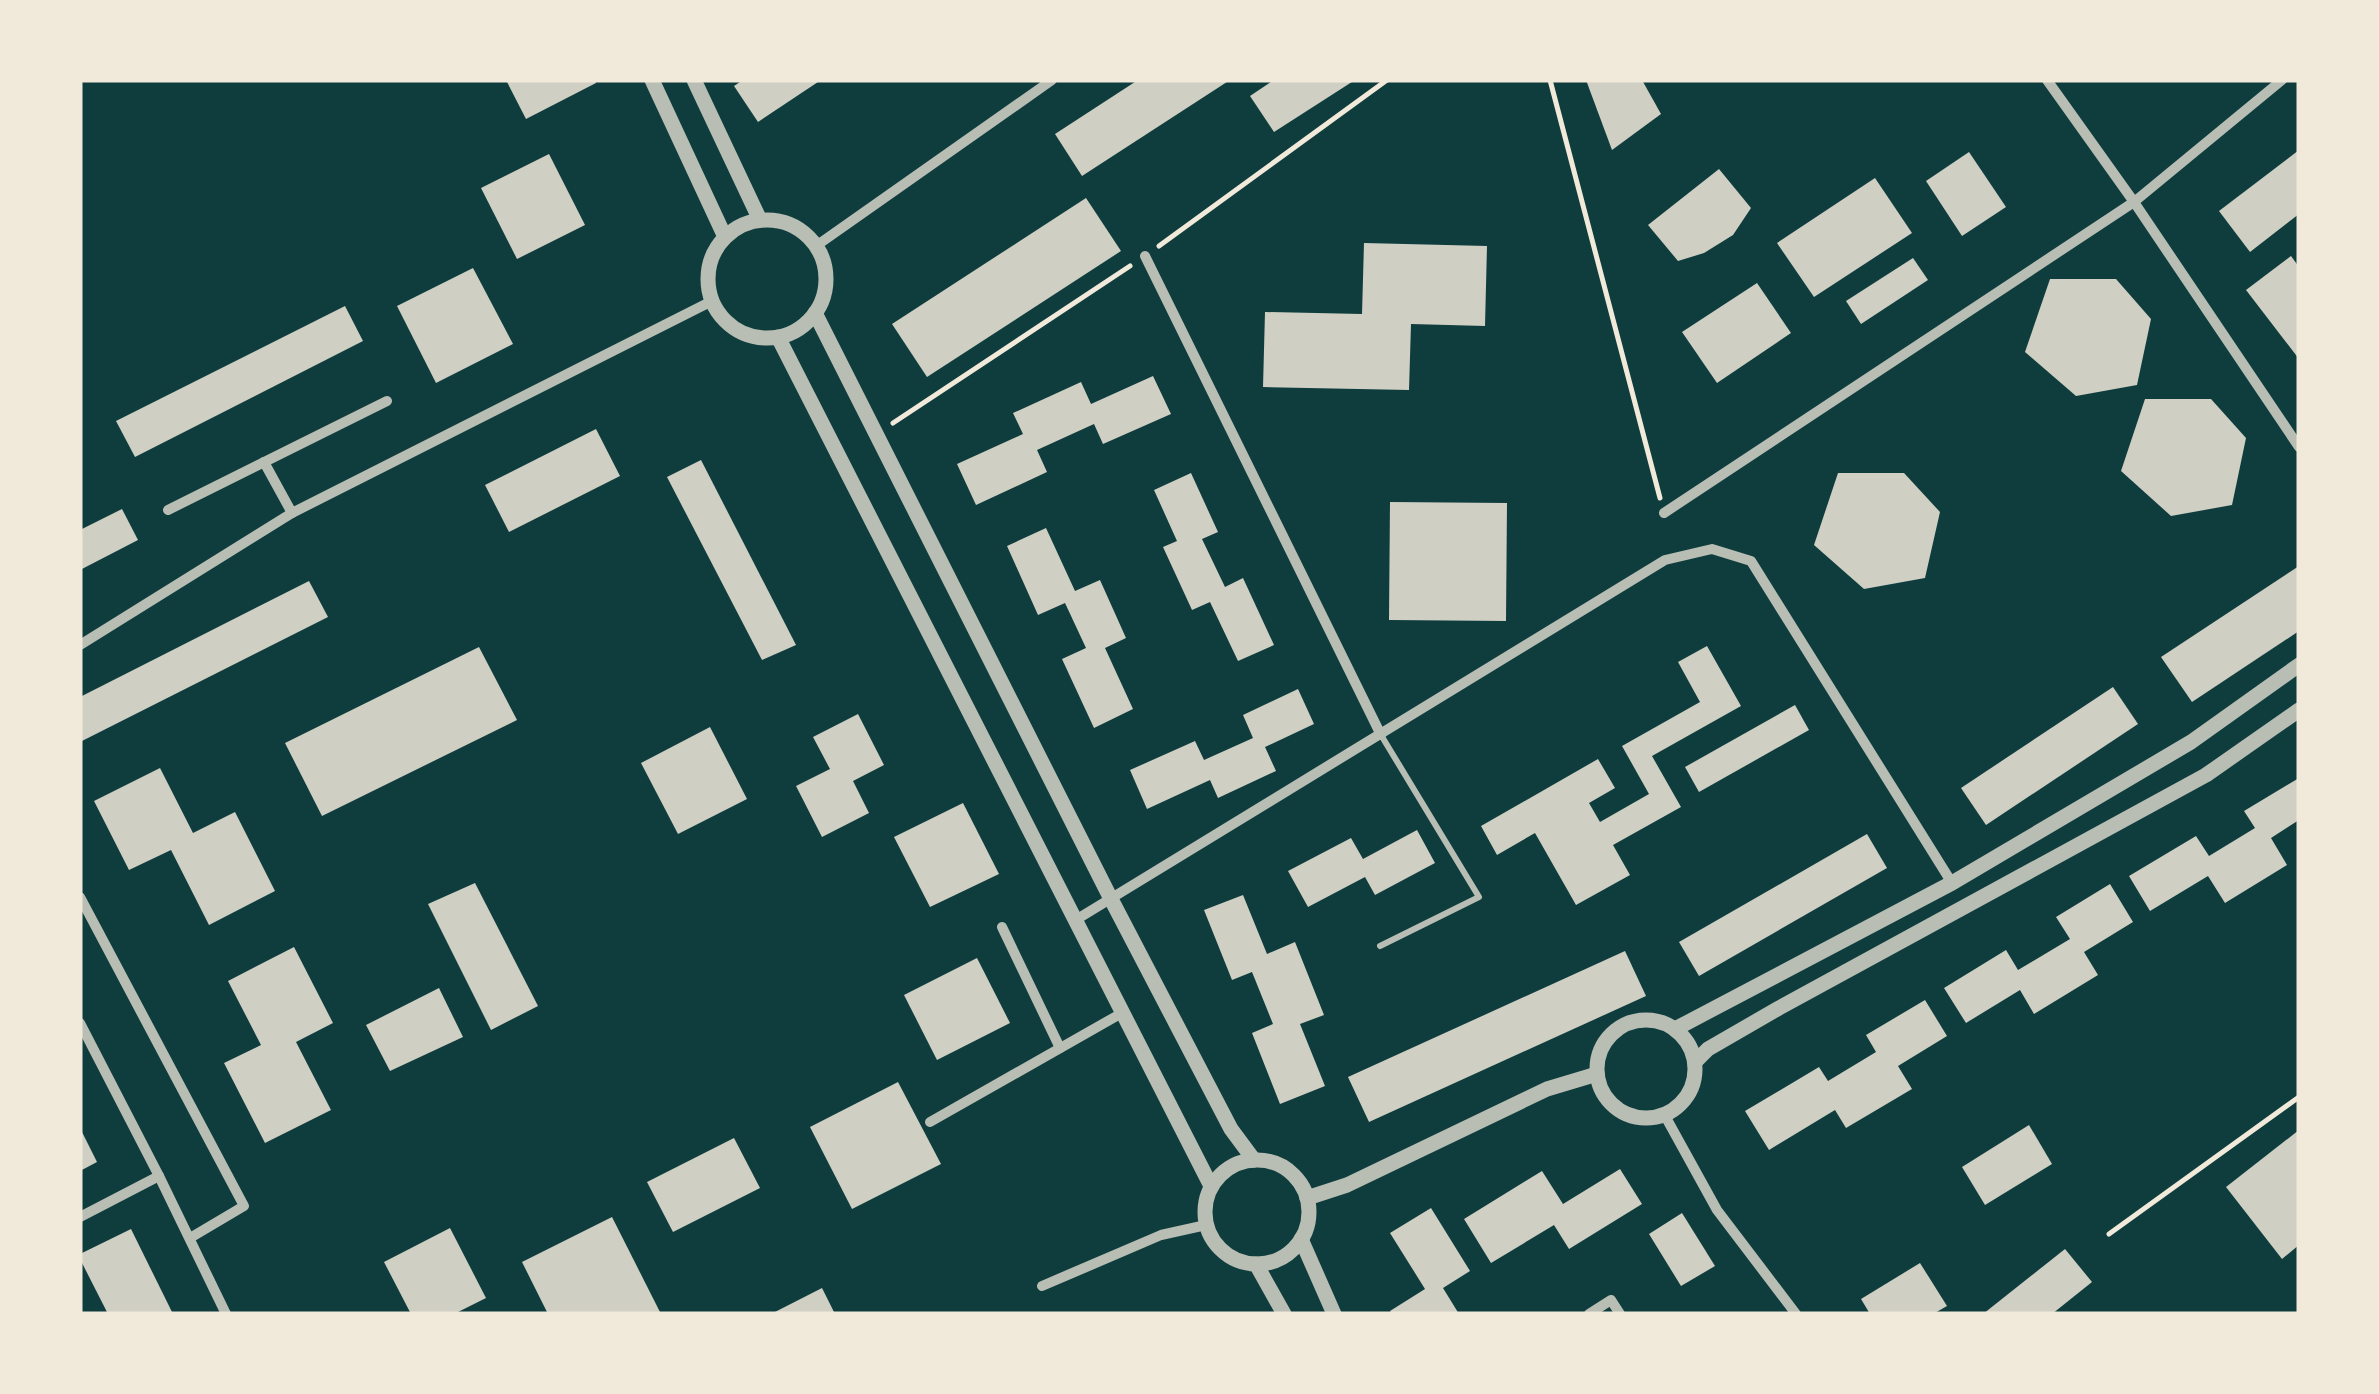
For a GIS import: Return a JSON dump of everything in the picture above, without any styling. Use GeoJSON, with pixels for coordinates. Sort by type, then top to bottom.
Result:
{"type":"FeatureCollection","features":[{"type":"Feature","properties":{"kind":"street"},"geometry":{"type":"LineString","coordinates":[[652,80],[726,237]]}},
{"type":"Feature","properties":{"kind":"street"},"geometry":{"type":"LineString","coordinates":[[694,80],[760,220]]}},
{"type":"Feature","properties":{"kind":"street"},"geometry":{"type":"LineString","coordinates":[[816,246],[1052,80]]}},
{"type":"Feature","properties":{"kind":"street"},"geometry":{"type":"LineString","coordinates":[[2046,80],[2134,202],[2299,447]]}},
{"type":"Feature","properties":{"kind":"street"},"geometry":{"type":"LineString","coordinates":[[1664,513],[2134,202],[2282,80]]}},
{"type":"Feature","properties":{"kind":"street"},"geometry":{"type":"LineString","coordinates":[[760,220],[792,225],[805,234],[824,262],[827,280],[816,313],[799,328],[778,337],[762,338],[732,326],[712,300],[708,284],[715,251],[726,237],[760,220]]}},
{"type":"Feature","properties":{"kind":"street"},"geometry":{"type":"LineString","coordinates":[[1146,256],[1382,735]]}},
{"type":"Feature","properties":{"kind":"street"},"geometry":{"type":"LineString","coordinates":[[80,645],[292,513],[712,300]]}},
{"type":"Feature","properties":{"kind":"street"},"geometry":{"type":"LineString","coordinates":[[816,313],[1111,900],[1231,1129],[1254,1160]]}},
{"type":"Feature","properties":{"kind":"street"},"geometry":{"type":"LineString","coordinates":[[778,337],[1211,1186]]}},
{"type":"Feature","properties":{"kind":"street"},"geometry":{"type":"LineString","coordinates":[[168,510],[386,401]]}},
{"type":"Feature","properties":{"kind":"street"},"geometry":{"type":"LineString","coordinates":[[264,462],[292,513]]}},
{"type":"Feature","properties":{"kind":"street"},"geometry":{"type":"LineString","coordinates":[[1074,921],[1665,560],[1712,549],[1752,561],[1952,883]]}},
{"type":"Feature","properties":{"kind":"street"},"geometry":{"type":"LineString","coordinates":[[1675,1029],[1952,883],[2190,742],[2299,666]]}},
{"type":"Feature","properties":{"kind":"street"},"geometry":{"type":"LineString","coordinates":[[1695,1062],[1708,1049],[1778,1008],[2206,775],[2299,710]]}},
{"type":"Feature","properties":{"kind":"street"},"geometry":{"type":"LineString","coordinates":[[80,897],[244,1206],[190,1238]]}},
{"type":"Feature","properties":{"kind":"street"},"geometry":{"type":"LineString","coordinates":[[1002,927],[1060,1048]]}},
{"type":"Feature","properties":{"kind":"street"},"geometry":{"type":"LineString","coordinates":[[930,1122],[1122,1012]]}},
{"type":"Feature","properties":{"kind":"street"},"geometry":{"type":"LineString","coordinates":[[1644,1020],[1675,1029],[1684,1038],[1695,1062],[1692,1088],[1685,1099],[1664,1114],[1650,1118],[1621,1111],[1609,1101],[1597,1074],[1604,1044],[1628,1023],[1644,1020]]}},
{"type":"Feature","properties":{"kind":"street"},"geometry":{"type":"LineString","coordinates":[[80,1022],[226,1314]]}},
{"type":"Feature","properties":{"kind":"street"},"geometry":{"type":"LineString","coordinates":[[1307,1198],[1347,1184],[1547,1088],[1597,1074]]}},
{"type":"Feature","properties":{"kind":"street"},"geometry":{"type":"LineString","coordinates":[[1664,1114],[1717,1210],[1796,1314]]}},
{"type":"Feature","properties":{"kind":"street"},"geometry":{"type":"LineString","coordinates":[[1254,1160],[1281,1166],[1293,1174],[1302,1185],[1309,1212],[1301,1240],[1282,1258],[1256,1264],[1230,1256],[1206,1226],[1206,1199],[1211,1186],[1229,1168],[1254,1160]]}},
{"type":"Feature","properties":{"kind":"street"},"geometry":{"type":"LineString","coordinates":[[80,1217],[160,1176]]}},
{"type":"Feature","properties":{"kind":"street"},"geometry":{"type":"LineString","coordinates":[[1042,1286],[1161,1234],[1206,1226]]}},
{"type":"Feature","properties":{"kind":"street"},"geometry":{"type":"LineString","coordinates":[[1301,1240],[1334,1314]]}},
{"type":"Feature","properties":{"kind":"street"},"geometry":{"type":"LineString","coordinates":[[1256,1264],[1284,1314]]}},
{"type":"Feature","properties":{"kind":"street"},"geometry":{"type":"LineString","coordinates":[[1589,1314],[1611,1300],[1620,1314]]}},
{"type":"Feature","properties":{"kind":"lane"},"geometry":{"type":"LineString","coordinates":[[1380,946],[1480,897],[1382,735]]}},
{"type":"Feature","properties":{"kind":"path"},"geometry":{"type":"LineString","coordinates":[[1550,80],[1664,513]]}},
{"type":"Feature","properties":{"kind":"path"},"geometry":{"type":"LineString","coordinates":[[2109,1234],[2299,1098]]}},
{"type":"Feature","properties":{"kind":"building"},"geometry":{"type":"Polygon","coordinates":[[[506,80],[595,80],[596,83],[526,119],[506,80]]]}},
{"type":"Feature","properties":{"kind":"building"},"geometry":{"type":"Polygon","coordinates":[[[743,80],[821,80],[758,122],[734,86],[743,80]]]}},
{"type":"Feature","properties":{"kind":"building"},"geometry":{"type":"Polygon","coordinates":[[[1138,80],[1230,80],[1082,176],[1055,134],[1138,80]]]}},
{"type":"Feature","properties":{"kind":"building"},"geometry":{"type":"Polygon","coordinates":[[[1274,80],[1355,80],[1274,132],[1250,96],[1274,80]]]}},
{"type":"Feature","properties":{"kind":"building"},"geometry":{"type":"Polygon","coordinates":[[[1586,80],[1642,80],[1661,114],[1612,150],[1586,80]]]}},
{"type":"Feature","properties":{"kind":"building"},"geometry":{"type":"Polygon","coordinates":[[[2299,150],[2299,214],[2250,252],[2219,211],[2299,150]]]}},
{"type":"Feature","properties":{"kind":"building"},"geometry":{"type":"Polygon","coordinates":[[[1969,152],[2006,207],[1962,236],[1926,181],[1969,152]]]}},
{"type":"Feature","properties":{"kind":"building"},"geometry":{"type":"Polygon","coordinates":[[[549,154],[585,225],[517,259],[481,188],[549,154]]]}},
{"type":"Feature","properties":{"kind":"building"},"geometry":{"type":"Polygon","coordinates":[[[1719,169],[1751,208],[1733,235],[1704,253],[1678,261],[1648,225],[1719,169]]]}},
{"type":"Feature","properties":{"kind":"building"},"geometry":{"type":"Polygon","coordinates":[[[1875,178],[1912,233],[1814,297],[1777,243],[1875,178]]]}},
{"type":"Feature","properties":{"kind":"building"},"geometry":{"type":"Polygon","coordinates":[[[1086,198],[1121,251],[927,377],[892,324],[1086,198]]]}},
{"type":"Feature","properties":{"kind":"building"},"geometry":{"type":"Polygon","coordinates":[[[1364,243],[1487,246],[1485,326],[1411,324],[1409,390],[1263,387],[1265,312],[1362,314],[1364,243]]]}},
{"type":"Feature","properties":{"kind":"building"},"geometry":{"type":"Polygon","coordinates":[[[2291,256],[2299,267],[2299,359],[2246,290],[2291,256]]]}},
{"type":"Feature","properties":{"kind":"building"},"geometry":{"type":"Polygon","coordinates":[[[1913,258],[1928,280],[1861,324],[1846,301],[1913,258]]]}},
{"type":"Feature","properties":{"kind":"building"},"geometry":{"type":"Polygon","coordinates":[[[473,268],[513,344],[436,383],[397,306],[473,268]]]}},
{"type":"Feature","properties":{"kind":"building"},"geometry":{"type":"Polygon","coordinates":[[[2050,279],[2116,279],[2151,319],[2137,385],[2076,396],[2025,352],[2050,279]]]}},
{"type":"Feature","properties":{"kind":"building"},"geometry":{"type":"Polygon","coordinates":[[[1757,283],[1791,333],[1717,383],[1682,332],[1757,283]]]}},
{"type":"Feature","properties":{"kind":"building"},"geometry":{"type":"Polygon","coordinates":[[[345,306],[363,341],[135,457],[116,421],[345,306]]]}},
{"type":"Feature","properties":{"kind":"building"},"geometry":{"type":"Polygon","coordinates":[[[1153,376],[1171,414],[1103,444],[1094,424],[1037,450],[1047,472],[976,505],[957,464],[1023,434],[1013,413],[1081,382],[1091,404],[1153,376]]]}},
{"type":"Feature","properties":{"kind":"building"},"geometry":{"type":"Polygon","coordinates":[[[2145,399],[2211,399],[2246,438],[2232,505],[2171,516],[2121,471],[2145,399]]]}},
{"type":"Feature","properties":{"kind":"building"},"geometry":{"type":"Polygon","coordinates":[[[596,429],[620,476],[509,532],[485,485],[596,429]]]}},
{"type":"Feature","properties":{"kind":"building"},"geometry":{"type":"Polygon","coordinates":[[[701,460],[796,645],[762,660],[667,477],[701,460]]]}},
{"type":"Feature","properties":{"kind":"building"},"geometry":{"type":"Polygon","coordinates":[[[1191,473],[1218,532],[1202,539],[1225,587],[1243,578],[1274,645],[1238,661],[1210,602],[1192,610],[1163,547],[1177,541],[1154,490],[1191,473]]]}},
{"type":"Feature","properties":{"kind":"building"},"geometry":{"type":"Polygon","coordinates":[[[1838,473],[1904,473],[1940,512],[1925,578],[1864,589],[1814,545],[1838,473]]]}},
{"type":"Feature","properties":{"kind":"building"},"geometry":{"type":"Polygon","coordinates":[[[1390,502],[1507,503],[1506,621],[1389,620],[1390,502]]]}},
{"type":"Feature","properties":{"kind":"building"},"geometry":{"type":"Polygon","coordinates":[[[122,509],[138,540],[80,570],[80,530],[122,509]]]}},
{"type":"Feature","properties":{"kind":"building"},"geometry":{"type":"Polygon","coordinates":[[[1046,528],[1075,591],[1100,580],[1126,638],[1105,648],[1133,709],[1094,728],[1062,659],[1086,648],[1065,603],[1038,615],[1007,546],[1046,528]]]}},
{"type":"Feature","properties":{"kind":"building"},"geometry":{"type":"Polygon","coordinates":[[[2299,566],[2299,631],[2192,702],[2161,657],[2299,566]]]}},
{"type":"Feature","properties":{"kind":"building"},"geometry":{"type":"Polygon","coordinates":[[[309,581],[328,617],[80,742],[80,697],[309,581]]]}},
{"type":"Feature","properties":{"kind":"building"},"geometry":{"type":"Polygon","coordinates":[[[1707,646],[1741,706],[1652,756],[1681,807],[1613,845],[1630,875],[1576,905],[1535,833],[1497,855],[1481,826],[1598,759],[1615,788],[1589,803],[1600,822],[1649,794],[1622,746],[1700,702],[1678,662],[1707,646]]]}},
{"type":"Feature","properties":{"kind":"building"},"geometry":{"type":"Polygon","coordinates":[[[479,647],[517,720],[322,816],[285,743],[479,647]]]}},
{"type":"Feature","properties":{"kind":"building"},"geometry":{"type":"Polygon","coordinates":[[[2113,687],[2138,724],[1986,825],[1961,788],[2113,687]]]}},
{"type":"Feature","properties":{"kind":"building"},"geometry":{"type":"Polygon","coordinates":[[[1298,689],[1314,724],[1265,747],[1276,771],[1218,798],[1210,780],[1147,809],[1130,770],[1195,741],[1204,760],[1253,738],[1243,715],[1298,689]]]}},
{"type":"Feature","properties":{"kind":"building"},"geometry":{"type":"Polygon","coordinates":[[[1795,705],[1809,730],[1699,792],[1685,767],[1795,705]]]}},
{"type":"Feature","properties":{"kind":"building"},"geometry":{"type":"Polygon","coordinates":[[[858,714],[884,765],[853,781],[869,813],[822,837],[796,786],[830,769],[813,737],[858,714]]]}},
{"type":"Feature","properties":{"kind":"building"},"geometry":{"type":"Polygon","coordinates":[[[710,727],[747,799],[678,834],[641,763],[710,727]]]}},
{"type":"Feature","properties":{"kind":"building"},"geometry":{"type":"Polygon","coordinates":[[[160,768],[193,833],[235,812],[275,891],[209,925],[171,850],[129,870],[94,801],[160,768]]]}},
{"type":"Feature","properties":{"kind":"building"},"geometry":{"type":"Polygon","coordinates":[[[2299,778],[2299,820],[2271,838],[2287,865],[2225,903],[2208,876],[2150,911],[2129,876],[2196,836],[2209,856],[2255,828],[2244,811],[2299,778]]]}},
{"type":"Feature","properties":{"kind":"building"},"geometry":{"type":"Polygon","coordinates":[[[963,803],[999,874],[930,907],[894,837],[963,803]]]}},
{"type":"Feature","properties":{"kind":"building"},"geometry":{"type":"Polygon","coordinates":[[[1417,830],[1435,863],[1375,895],[1365,877],[1308,907],[1288,871],[1351,838],[1363,859],[1417,830]]]}},
{"type":"Feature","properties":{"kind":"building"},"geometry":{"type":"Polygon","coordinates":[[[1867,834],[1887,868],[1699,976],[1679,942],[1867,834]]]}},
{"type":"Feature","properties":{"kind":"building"},"geometry":{"type":"Polygon","coordinates":[[[475,883],[538,1006],[491,1030],[428,904],[475,883]]]}},
{"type":"Feature","properties":{"kind":"building"},"geometry":{"type":"Polygon","coordinates":[[[2110,884],[2133,922],[2084,952],[2098,975],[2034,1014],[2020,990],[1966,1023],[1944,988],[2006,950],[2018,970],[2070,939],[2056,917],[2110,884]]]}},
{"type":"Feature","properties":{"kind":"building"},"geometry":{"type":"Polygon","coordinates":[[[1243,895],[1267,954],[1295,942],[1324,1015],[1300,1024],[1325,1086],[1280,1104],[1252,1033],[1273,1024],[1252,972],[1232,980],[1204,910],[1243,895]]]}},
{"type":"Feature","properties":{"kind":"building"},"geometry":{"type":"Polygon","coordinates":[[[294,947],[333,1023],[296,1042],[331,1110],[265,1143],[224,1063],[261,1045],[228,981],[294,947]]]}},
{"type":"Feature","properties":{"kind":"building"},"geometry":{"type":"Polygon","coordinates":[[[1625,951],[1646,996],[1369,1122],[1348,1077],[1625,951]]]}},
{"type":"Feature","properties":{"kind":"building"},"geometry":{"type":"Polygon","coordinates":[[[977,958],[1010,1023],[937,1060],[904,995],[977,958]]]}},
{"type":"Feature","properties":{"kind":"building"},"geometry":{"type":"Polygon","coordinates":[[[439,988],[463,1037],[390,1071],[366,1025],[439,988]]]}},
{"type":"Feature","properties":{"kind":"building"},"geometry":{"type":"Polygon","coordinates":[[[1925,1000],[1947,1036],[1898,1066],[1912,1089],[1846,1128],[1835,1110],[1769,1150],[1745,1111],[1819,1067],[1828,1081],[1876,1052],[1866,1035],[1925,1000]]]}},
{"type":"Feature","properties":{"kind":"building"},"geometry":{"type":"Polygon","coordinates":[[[898,1082],[941,1164],[852,1209],[810,1127],[898,1082]]]}},
{"type":"Feature","properties":{"kind":"building"},"geometry":{"type":"Polygon","coordinates":[[[2029,1125],[2052,1164],[1985,1205],[1962,1167],[2029,1125]]]}},
{"type":"Feature","properties":{"kind":"building"},"geometry":{"type":"Polygon","coordinates":[[[80,1128],[97,1162],[80,1171],[80,1128]]]}},
{"type":"Feature","properties":{"kind":"building"},"geometry":{"type":"Polygon","coordinates":[[[2299,1130],[2299,1245],[2282,1259],[2226,1187],[2299,1130]]]}},
{"type":"Feature","properties":{"kind":"building"},"geometry":{"type":"Polygon","coordinates":[[[734,1138],[760,1188],[673,1232],[647,1182],[734,1138]]]}},
{"type":"Feature","properties":{"kind":"building"},"geometry":{"type":"Polygon","coordinates":[[[1620,1169],[1642,1204],[1569,1249],[1554,1225],[1491,1263],[1464,1219],[1542,1171],[1563,1204],[1620,1169]]]}},
{"type":"Feature","properties":{"kind":"building"},"geometry":{"type":"Polygon","coordinates":[[[1431,1208],[1470,1271],[1443,1288],[1459,1314],[1392,1314],[1390,1311],[1425,1289],[1390,1233],[1431,1208]]]}},
{"type":"Feature","properties":{"kind":"building"},"geometry":{"type":"Polygon","coordinates":[[[1682,1213],[1715,1266],[1681,1286],[1649,1234],[1682,1213]]]}},
{"type":"Feature","properties":{"kind":"building"},"geometry":{"type":"Polygon","coordinates":[[[612,1217],[661,1314],[548,1314],[522,1262],[612,1217]]]}},
{"type":"Feature","properties":{"kind":"building"},"geometry":{"type":"Polygon","coordinates":[[[450,1228],[486,1298],[454,1314],[411,1314],[384,1262],[450,1228]]]}},
{"type":"Feature","properties":{"kind":"building"},"geometry":{"type":"Polygon","coordinates":[[[131,1229],[173,1314],[108,1314],[80,1259],[80,1254],[131,1229]]]}},
{"type":"Feature","properties":{"kind":"building"},"geometry":{"type":"Polygon","coordinates":[[[2065,1249],[2092,1282],[2052,1314],[1983,1314],[2065,1249]]]}},
{"type":"Feature","properties":{"kind":"building"},"geometry":{"type":"Polygon","coordinates":[[[1920,1263],[1947,1306],[1933,1314],[1870,1314],[1861,1299],[1920,1263]]]}},
{"type":"Feature","properties":{"kind":"building"},"geometry":{"type":"Polygon","coordinates":[[[822,1288],[835,1314],[771,1314],[822,1288]]]}}]}
